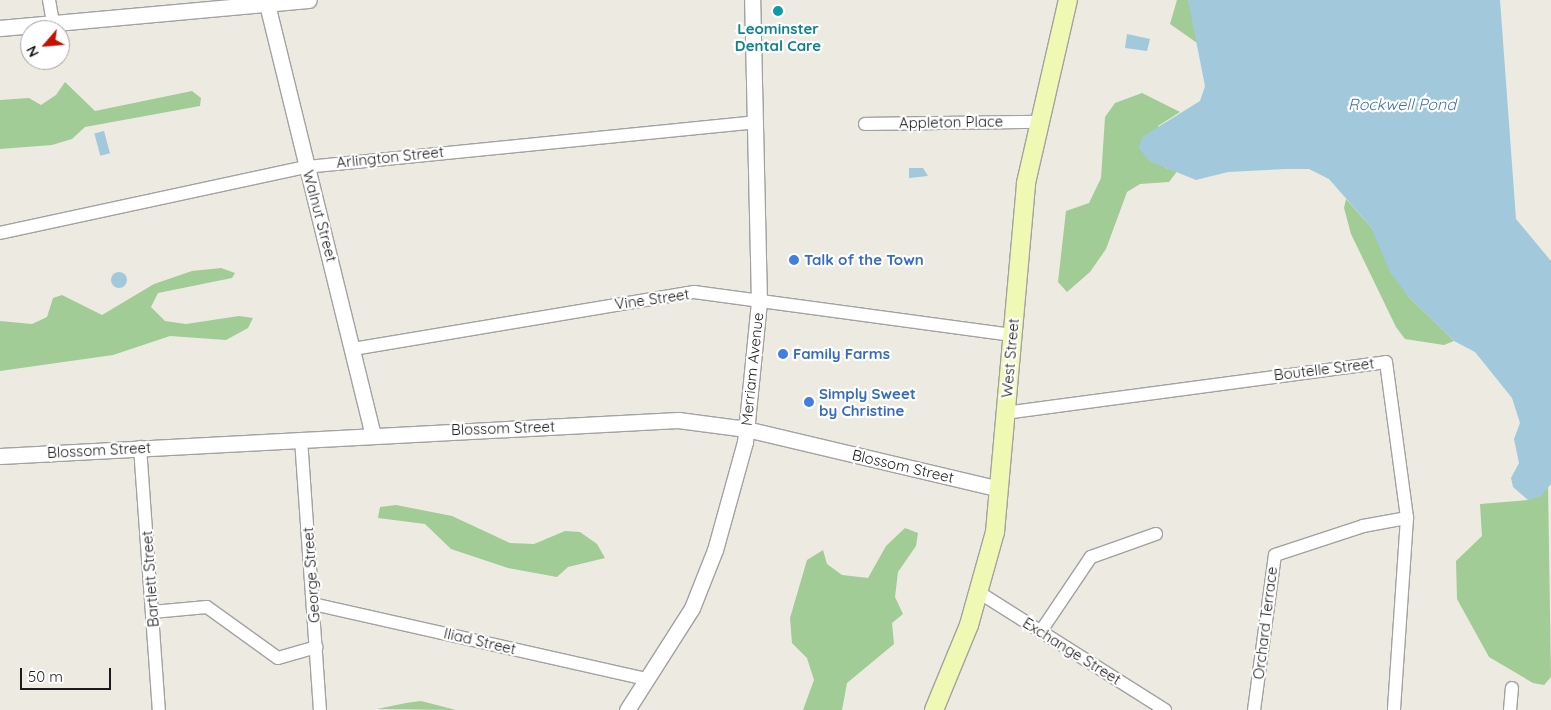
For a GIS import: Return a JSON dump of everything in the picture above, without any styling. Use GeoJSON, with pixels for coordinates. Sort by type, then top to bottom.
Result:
{"type":"FeatureCollection","features":[{"type":"Feature","properties":{"kind":"main road","name":"West Street"},"geometry":{"type":"LineString","coordinates":[[934,710],[980,593],[995,532],[1023,205],[1037,122],[1068,0]]}},
{"type":"Feature","properties":{"kind":"street"},"geometry":{"type":"LineString","coordinates":[[49,0],[52,20]]}},
{"type":"Feature","properties":{"kind":"street"},"geometry":{"type":"LineString","coordinates":[[70,21],[266,2],[309,0]]}},
{"type":"Feature","properties":{"kind":"street","name":"Merriam Avenue"},"geometry":{"type":"LineString","coordinates":[[627,710],[704,582],[733,489],[746,428],[759,302],[757,122],[752,0]]}},
{"type":"Feature","properties":{"kind":"street","name":"Walnut Street"},"geometry":{"type":"LineString","coordinates":[[266,2],[353,349],[372,433]]}},
{"type":"Feature","properties":{"kind":"street"},"geometry":{"type":"LineString","coordinates":[[0,28],[20,26]]}},
{"type":"Feature","properties":{"kind":"street","name":"Arlington Street"},"geometry":{"type":"LineString","coordinates":[[0,233],[306,167],[757,122]]}},
{"type":"Feature","properties":{"kind":"street","name":"Appleton Place"},"geometry":{"type":"LineString","coordinates":[[865,124],[1037,122]]}},
{"type":"Feature","properties":{"kind":"street","name":"Vine Street"},"geometry":{"type":"LineString","coordinates":[[353,349],[694,292],[1012,335]]}},
{"type":"Feature","properties":{"kind":"street","name":"Boutelle Street"},"geometry":{"type":"LineString","coordinates":[[1006,413],[1386,362],[1408,518],[1394,710]]}},
{"type":"Feature","properties":{"kind":"street","name":"Blossom Street"},"geometry":{"type":"LineString","coordinates":[[0,456],[301,439],[372,433],[660,419],[746,428],[999,489]]}},
{"type":"Feature","properties":{"kind":"street","name":"George Street"},"geometry":{"type":"LineString","coordinates":[[301,439],[320,710]]}},
{"type":"Feature","properties":{"kind":"street","name":"Bartlett Street"},"geometry":{"type":"LineString","coordinates":[[140,447],[159,710]]}},
{"type":"Feature","properties":{"kind":"street","name":"Orchard Terrace"},"geometry":{"type":"LineString","coordinates":[[1254,710],[1275,555],[1363,526],[1408,518]]}},
{"type":"Feature","properties":{"kind":"street"},"geometry":{"type":"LineString","coordinates":[[1041,631],[1091,557],[1156,534]]}},
{"type":"Feature","properties":{"kind":"street","name":"Exchange Street"},"geometry":{"type":"LineString","coordinates":[[980,593],[1165,710]]}},
{"type":"Feature","properties":{"kind":"street","name":"Iliad Street"},"geometry":{"type":"LineString","coordinates":[[313,604],[647,679]]}},
{"type":"Feature","properties":{"kind":"street"},"geometry":{"type":"LineString","coordinates":[[152,612],[206,607],[278,658],[316,647]]}},
{"type":"Feature","properties":{"kind":"street"},"geometry":{"type":"LineString","coordinates":[[1510,710],[1512,688]]}},
{"type":"Feature","properties":{"kind":"green space"},"geometry":{"type":"Polygon","coordinates":[[[1177,0],[1188,0],[1200,45],[1170,24],[1177,0]]]}},
{"type":"Feature","properties":{"kind":"green space"},"geometry":{"type":"Polygon","coordinates":[[[65,82],[95,111],[192,91],[201,98],[200,106],[85,127],[72,139],[52,145],[0,149],[0,100],[29,98],[41,105],[56,95],[65,82]]]}},
{"type":"Feature","properties":{"kind":"green space"},"geometry":{"type":"Polygon","coordinates":[[[1142,93],[1180,112],[1158,126],[1165,168],[1178,170],[1169,182],[1140,184],[1127,192],[1106,249],[1090,272],[1067,292],[1058,282],[1066,211],[1089,203],[1101,178],[1105,117],[1115,103],[1142,93]]]}},
{"type":"Feature","properties":{"kind":"green space"},"geometry":{"type":"Polygon","coordinates":[[[1346,199],[1371,227],[1408,296],[1454,341],[1444,345],[1405,339],[1396,327],[1351,234],[1344,208],[1346,199]]]}},
{"type":"Feature","properties":{"kind":"green space"},"geometry":{"type":"Polygon","coordinates":[[[221,268],[235,273],[232,278],[158,293],[151,307],[165,321],[186,324],[239,316],[253,318],[248,328],[226,340],[170,336],[113,355],[0,371],[0,321],[32,324],[47,317],[53,298],[62,295],[102,315],[154,284],[192,271],[221,268]]]}},
{"type":"Feature","properties":{"kind":"green space"},"geometry":{"type":"Polygon","coordinates":[[[1548,483],[1551,677],[1544,685],[1533,683],[1489,657],[1457,599],[1456,561],[1482,536],[1480,504],[1528,500],[1548,483]]]}},
{"type":"Feature","properties":{"kind":"green space"},"geometry":{"type":"Polygon","coordinates":[[[396,505],[452,516],[510,543],[534,544],[565,531],[580,532],[597,544],[605,558],[568,567],[557,577],[508,568],[451,549],[425,524],[378,518],[380,507],[396,505]]]}},
{"type":"Feature","properties":{"kind":"green space"},"geometry":{"type":"Polygon","coordinates":[[[905,528],[918,533],[916,546],[898,572],[895,597],[903,614],[892,623],[894,644],[847,683],[842,710],[803,710],[814,680],[807,658],[792,643],[790,618],[807,560],[823,550],[827,564],[842,575],[868,578],[886,546],[905,528]]]}},
{"type":"Feature","properties":{"kind":"green space"},"geometry":{"type":"Polygon","coordinates":[[[421,701],[456,710],[377,709],[406,703],[421,701]]]}},
{"type":"Feature","properties":{"kind":"water","name":"Rockwell Pond"},"geometry":{"type":"Polygon","coordinates":[[[1188,0],[1500,0],[1516,219],[1551,261],[1551,484],[1541,496],[1528,500],[1513,487],[1511,478],[1519,463],[1514,439],[1520,423],[1512,398],[1475,352],[1454,341],[1408,296],[1390,272],[1371,227],[1329,179],[1309,169],[1286,169],[1228,172],[1196,180],[1149,161],[1139,148],[1142,137],[1200,101],[1205,86],[1188,0]]]}},
{"type":"Feature","properties":{"kind":"water"},"geometry":{"type":"Polygon","coordinates":[[[1127,34],[1150,39],[1147,51],[1125,48],[1127,34]]]}},
{"type":"Feature","properties":{"kind":"water"},"geometry":{"type":"Polygon","coordinates":[[[104,131],[110,153],[100,156],[94,134],[104,131]]]}},
{"type":"Feature","properties":{"kind":"water"},"geometry":{"type":"Polygon","coordinates":[[[909,168],[923,168],[928,176],[909,178],[909,168]]]}},
{"type":"Feature","properties":{"kind":"water"},"geometry":{"type":"Polygon","coordinates":[[[119,272],[125,274],[127,280],[125,286],[119,288],[113,286],[111,280],[113,274],[119,272]]]}},
{"type":"Feature","properties":{"kind":"place","name":"Leominster Dental Care"},"geometry":{"type":"Point","coordinates":[778,11]}},
{"type":"Feature","properties":{"kind":"place","name":"Talk of the Town"},"geometry":{"type":"Point","coordinates":[794,260]}},
{"type":"Feature","properties":{"kind":"place","name":"Family Farms"},"geometry":{"type":"Point","coordinates":[783,354]}},
{"type":"Feature","properties":{"kind":"place","name":"Simply Sweet by Christine"},"geometry":{"type":"Point","coordinates":[809,402]}}]}
